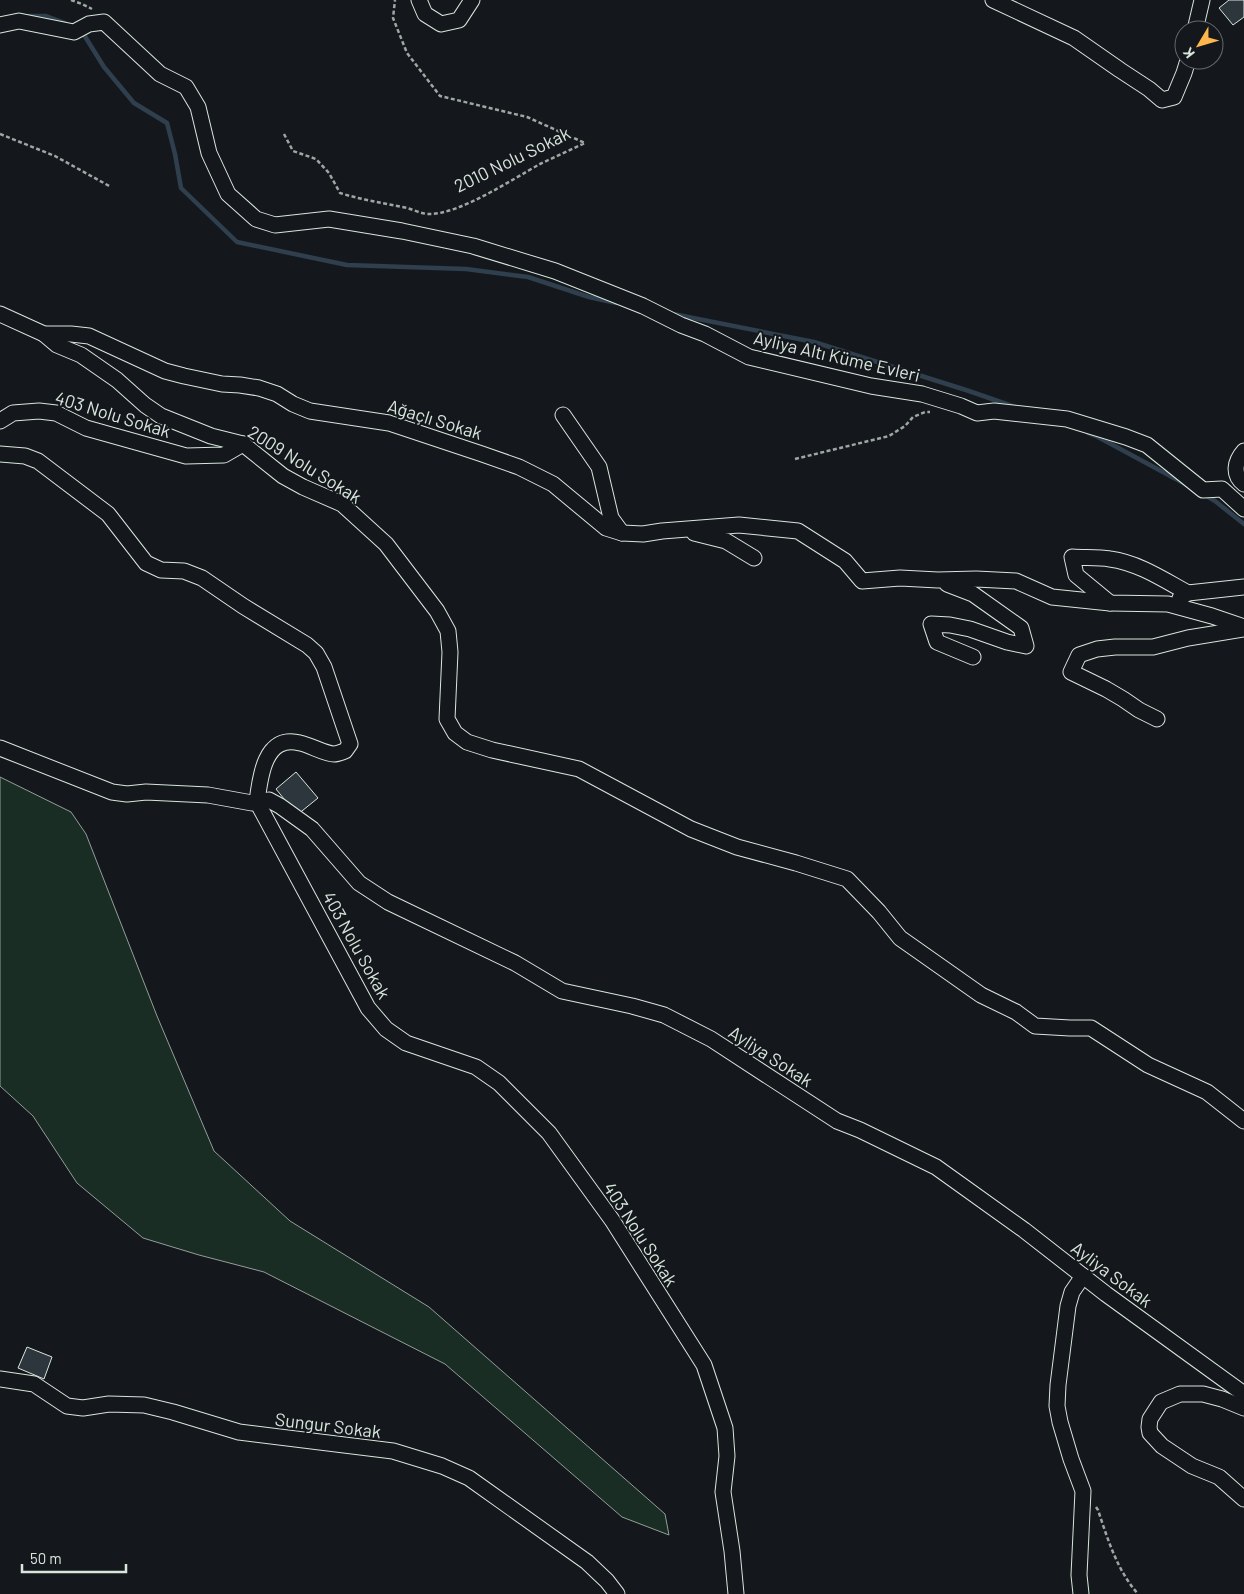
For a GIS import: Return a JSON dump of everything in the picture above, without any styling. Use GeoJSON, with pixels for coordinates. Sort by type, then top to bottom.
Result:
{"type":"FeatureCollection","features":[{"type":"Feature","properties":{"kind":"street"},"geometry":{"type":"LineString","coordinates":[[419,0],[425,14],[441,24],[460,20],[472,0]]}},
{"type":"Feature","properties":{"kind":"street"},"geometry":{"type":"LineString","coordinates":[[993,0],[1074,38],[1149,89],[1162,100],[1174,97],[1185,70]]}},
{"type":"Feature","properties":{"kind":"street"},"geometry":{"type":"LineString","coordinates":[[1197,20],[1202,0]]}},
{"type":"Feature","properties":{"kind":"street","name":"Ayliya Altı Küme Evleri"},"geometry":{"type":"LineString","coordinates":[[0,25],[19,21],[74,32],[89,24],[104,22],[160,74],[186,86],[198,107],[210,153],[228,194],[256,219],[275,225],[329,219],[473,246],[555,271],[643,306],[681,325],[705,334],[749,357],[871,386],[922,394],[977,413],[994,411],[1067,419],[1147,445],[1203,490],[1222,489],[1244,509]]}},
{"type":"Feature","properties":{"kind":"street","name":"Ağaçlı Sokak"},"geometry":{"type":"LineString","coordinates":[[0,314],[44,334],[89,336],[175,374],[203,381],[259,388],[277,394],[293,404],[310,411],[389,423],[482,454],[518,467],[553,484],[606,528],[622,533],[643,534],[739,525],[798,531],[845,562],[862,581],[900,578],[938,580]]}},
{"type":"Feature","properties":{"kind":"street","name":"2009 Nolu Sokak"},"geometry":{"type":"LineString","coordinates":[[44,334],[57,345],[81,355],[118,380],[144,405],[162,416],[211,436],[243,444],[290,480],[342,504],[386,544],[437,611],[448,632],[450,652],[447,719],[455,733],[467,742],[492,750],[579,769],[691,829],[737,847],[846,879],[879,912],[900,938],[981,996],[1016,1012],[1035,1026],[1091,1028],[1148,1065],[1207,1092],[1244,1121]]}},
{"type":"Feature","properties":{"kind":"street","name":"403 Nolu Sokak"},"geometry":{"type":"LineString","coordinates":[[0,421],[12,413],[39,411],[56,414],[86,428],[186,456],[224,455],[243,444]]}},
{"type":"Feature","properties":{"kind":"street"},"geometry":{"type":"LineString","coordinates":[[563,415],[599,467],[611,518],[622,533]]}},
{"type":"Feature","properties":{"kind":"street"},"geometry":{"type":"LineString","coordinates":[[1244,451],[1236,462],[1236,472],[1240,481],[1244,484]]}},
{"type":"Feature","properties":{"kind":"street"},"geometry":{"type":"LineString","coordinates":[[0,454],[25,456],[38,461],[108,514],[146,563],[161,570],[184,571],[202,578],[243,606],[307,645],[316,653],[324,667],[350,744],[345,751],[333,754],[300,742],[287,741],[272,749],[260,780],[257,802]]}},
{"type":"Feature","properties":{"kind":"street"},"geometry":{"type":"LineString","coordinates":[[681,530],[726,541],[754,558]]}},
{"type":"Feature","properties":{"kind":"street"},"geometry":{"type":"LineString","coordinates":[[1110,603],[1076,575],[1072,557],[1110,559],[1129,564],[1148,571],[1188,593]]}},
{"type":"Feature","properties":{"kind":"street"},"geometry":{"type":"LineString","coordinates":[[938,580],[1016,581],[1052,597],[1110,603],[1168,604],[1212,616],[1244,628]]}},
{"type":"Feature","properties":{"kind":"street"},"geometry":{"type":"LineString","coordinates":[[938,580],[973,594],[1021,628],[1026,646],[1007,642],[970,629],[931,624],[937,642],[973,657]]}},
{"type":"Feature","properties":{"kind":"street"},"geometry":{"type":"LineString","coordinates":[[1168,604],[1188,593],[1244,587]]}},
{"type":"Feature","properties":{"kind":"street"},"geometry":{"type":"LineString","coordinates":[[1157,719],[1106,689],[1071,672],[1079,655],[1097,649],[1115,647],[1153,647],[1188,638],[1244,628]]}},
{"type":"Feature","properties":{"kind":"street","name":"Ayliya Sokak"},"geometry":{"type":"LineString","coordinates":[[0,748],[112,792],[127,794],[146,792],[208,795],[252,803],[269,800],[312,829],[359,883],[388,902],[515,963],[562,990],[664,1015],[711,1039],[837,1121],[860,1130],[936,1167],[1244,1394]]}},
{"type":"Feature","properties":{"kind":"street","name":"403 Nolu Sokak"},"geometry":{"type":"LineString","coordinates":[[257,802],[368,1008],[386,1029],[406,1043],[476,1067],[499,1083],[549,1133],[612,1220],[704,1365],[725,1428],[727,1456],[723,1492],[736,1594]]}},
{"type":"Feature","properties":{"kind":"street"},"geometry":{"type":"LineString","coordinates":[[1081,1594],[1079,1575],[1083,1490],[1071,1459],[1057,1406],[1068,1306],[1072,1292],[1082,1276]]}},
{"type":"Feature","properties":{"kind":"street","name":"Sungur Sokak"},"geometry":{"type":"LineString","coordinates":[[0,1379],[34,1384],[67,1406],[83,1408],[109,1404],[144,1405],[239,1432],[393,1452],[442,1466],[469,1478],[587,1562],[607,1581],[617,1594]]}},
{"type":"Feature","properties":{"kind":"street"},"geometry":{"type":"LineString","coordinates":[[1244,1408],[1203,1394],[1180,1394],[1161,1402],[1150,1419],[1149,1427],[1150,1433],[1162,1446],[1192,1466],[1219,1477],[1244,1499]]}},
{"type":"Feature","properties":{"kind":"path","name":"2010 Nolu Sokak"},"geometry":{"type":"LineString","coordinates":[[284,134],[293,151],[316,159],[329,173],[340,192],[357,199],[428,214],[443,212],[461,206],[585,143],[527,117],[440,96],[407,53],[393,18],[395,0]]}},
{"type":"Feature","properties":{"kind":"path"},"geometry":{"type":"LineString","coordinates":[[0,134],[60,158],[111,187]]}},
{"type":"Feature","properties":{"kind":"path"},"geometry":{"type":"LineString","coordinates":[[795,459],[889,436],[905,426],[914,417],[925,412],[932,412]]}},
{"type":"Feature","properties":{"kind":"path"},"geometry":{"type":"LineString","coordinates":[[1083,1490],[1098,1510],[1109,1545],[1127,1580],[1138,1594]]}},
{"type":"Feature","properties":{"kind":"green space"},"geometry":{"type":"Polygon","coordinates":[[[0,777],[71,812],[86,834],[157,1016],[214,1151],[290,1221],[429,1307],[665,1514],[669,1535],[622,1517],[445,1364],[264,1272],[143,1238],[77,1183],[33,1116],[0,1086],[0,777]]]}},
{"type":"Feature","properties":{"kind":"building"},"geometry":{"type":"Polygon","coordinates":[[[1229,0],[1244,0],[1244,17],[1233,25],[1219,8],[1229,0]]]}},
{"type":"Feature","properties":{"kind":"building"},"geometry":{"type":"Polygon","coordinates":[[[296,772],[318,798],[297,815],[276,789],[296,772]]]}},
{"type":"Feature","properties":{"kind":"building"},"geometry":{"type":"Polygon","coordinates":[[[27,1347],[52,1357],[44,1379],[18,1368],[27,1347]]]}},
{"type":"Feature","properties":{"kind":"waterway"},"geometry":{"type":"LineString","coordinates":[[29,16],[46,16],[65,23]]}},
{"type":"Feature","properties":{"kind":"waterway"},"geometry":{"type":"LineString","coordinates":[[81,30],[104,67],[134,103],[167,123],[181,188],[237,242],[347,265],[466,269],[528,277],[589,297],[616,303]]}},
{"type":"Feature","properties":{"kind":"waterway"},"geometry":{"type":"LineString","coordinates":[[673,314],[814,342],[1015,407]]}},
{"type":"Feature","properties":{"kind":"waterway"},"geometry":{"type":"LineString","coordinates":[[1088,433],[1187,485]]}},
{"type":"Feature","properties":{"kind":"waterway"},"geometry":{"type":"LineString","coordinates":[[1205,495],[1244,524]]}}]}
